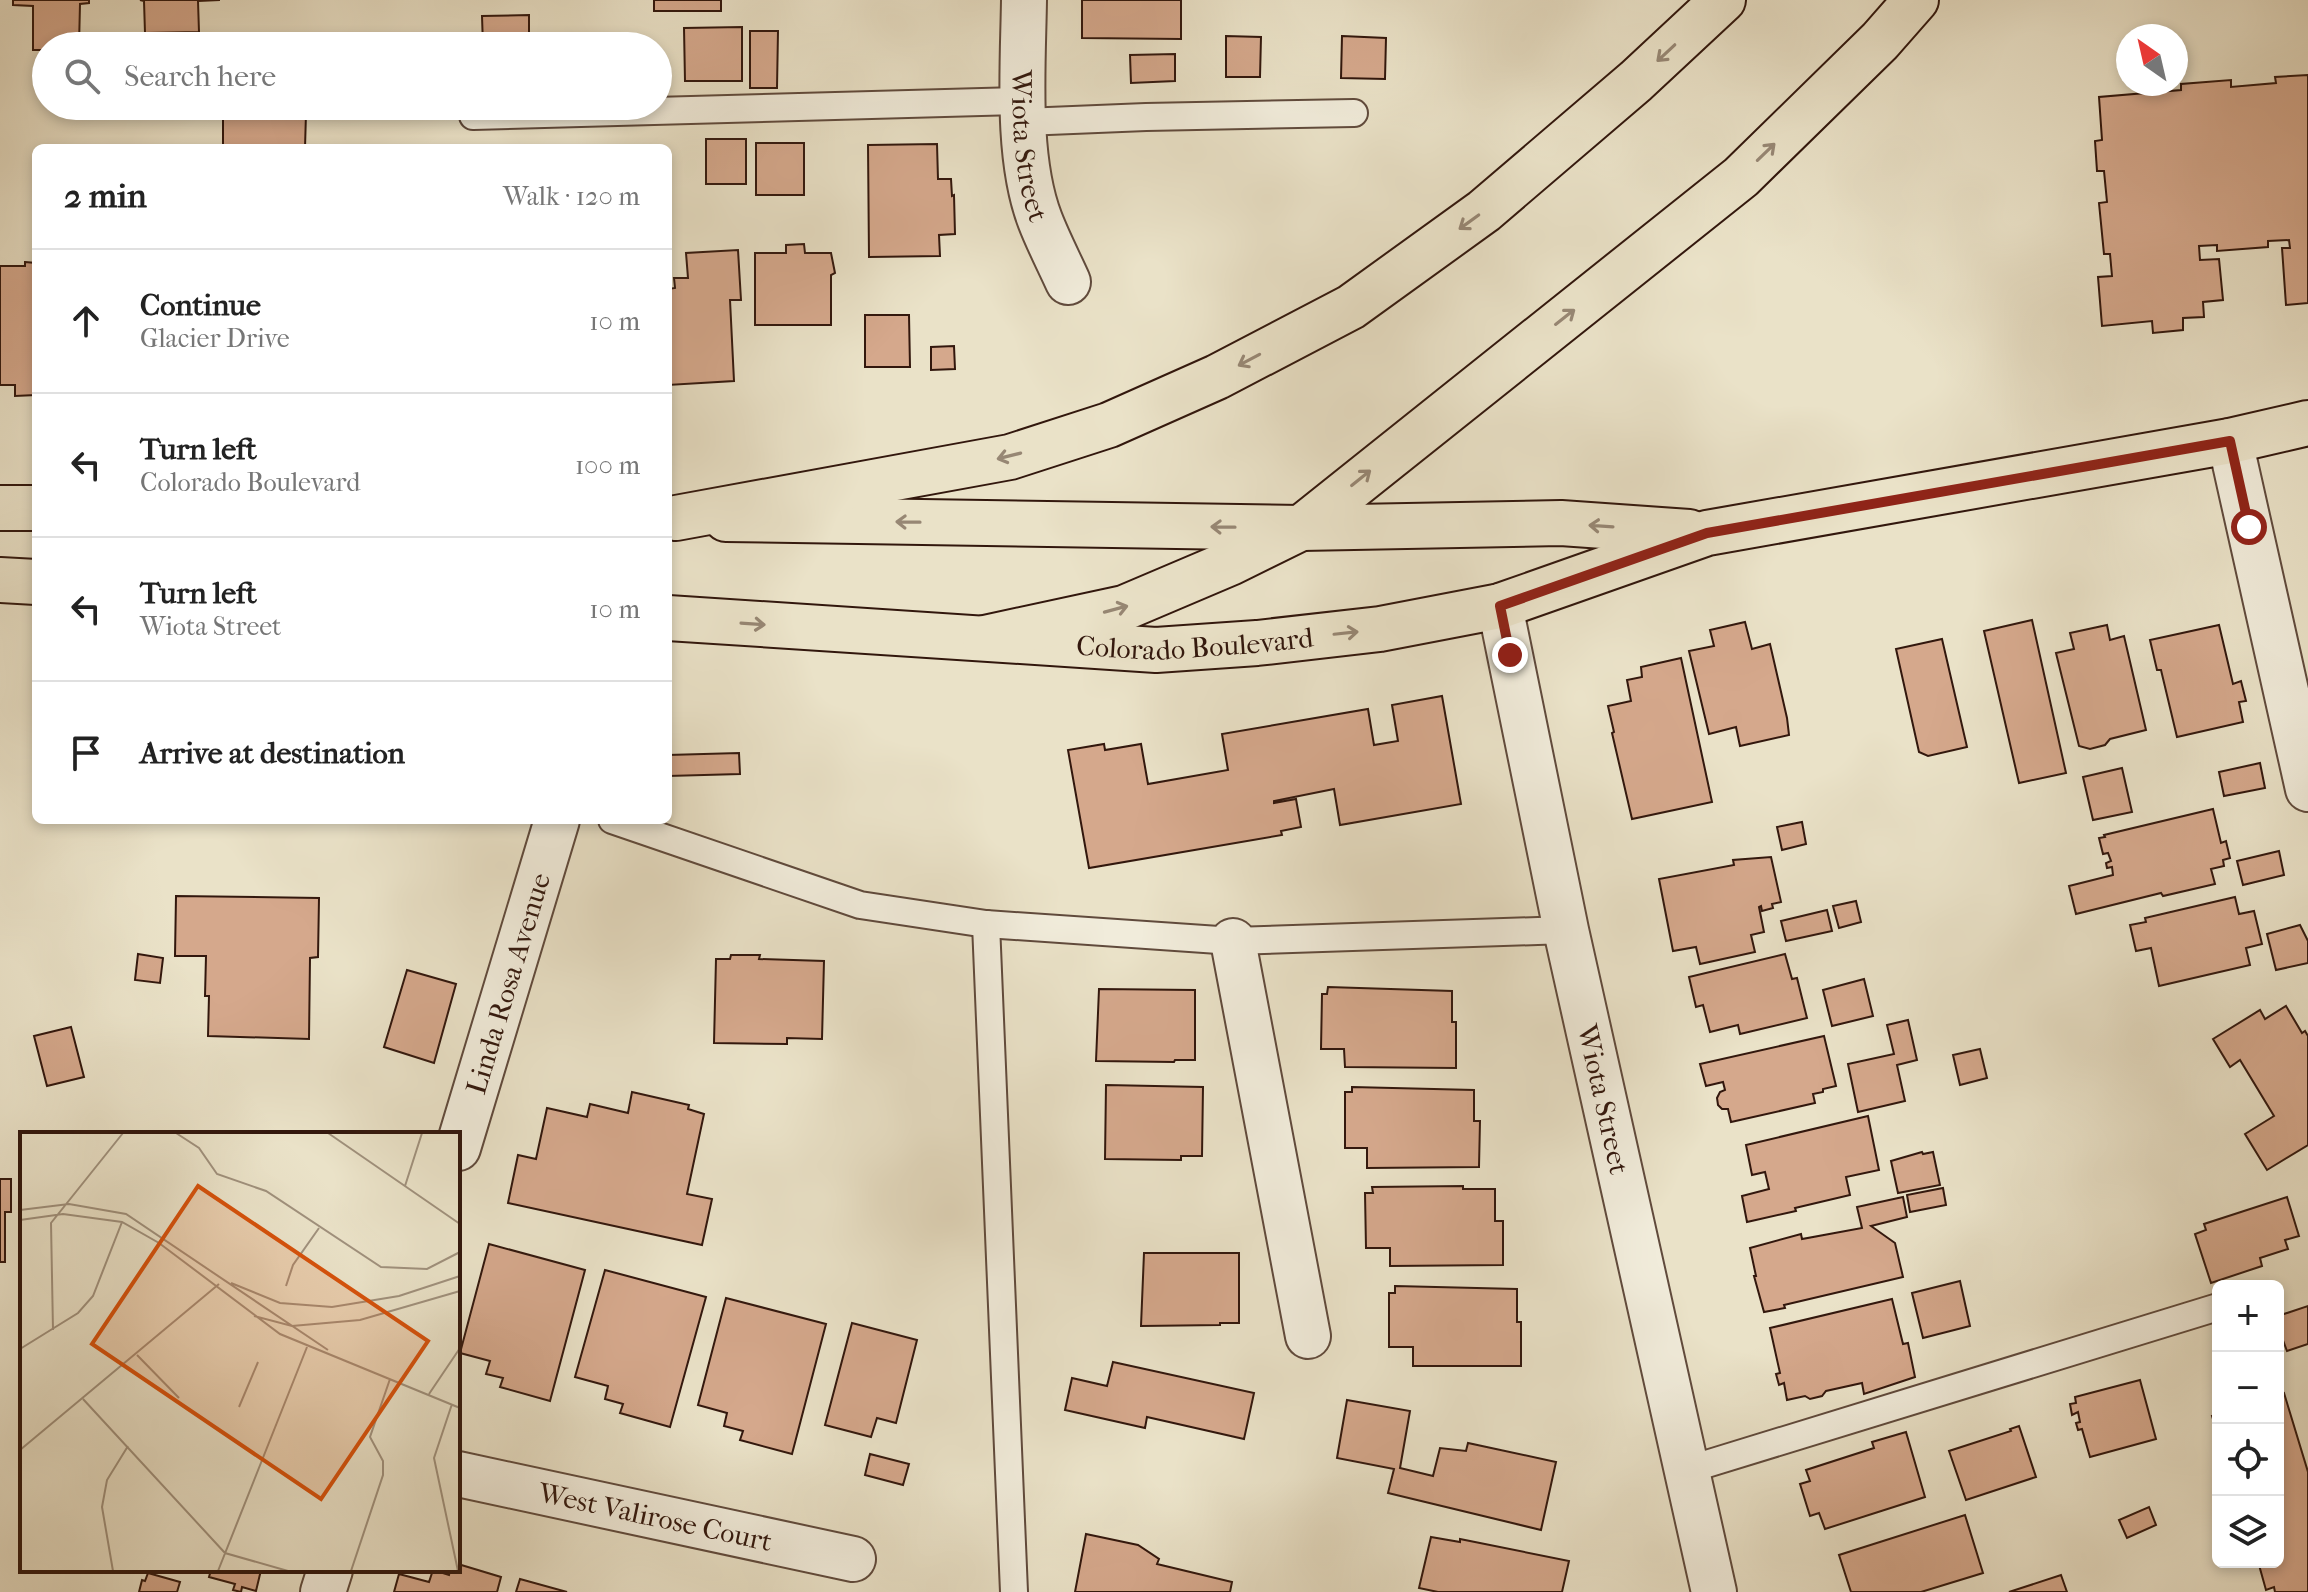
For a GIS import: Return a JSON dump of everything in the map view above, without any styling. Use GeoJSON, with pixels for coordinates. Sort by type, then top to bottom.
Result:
{"type":"FeatureCollection","features":[{"type":"Feature","properties":{"kind":"main road"},"geometry":{"type":"LineString","coordinates":[[672,518],[1010,457],[1109,425],[1217,377],[1351,307],[1484,211],[1636,81],[1723,0]]}},
{"type":"Feature","properties":{"kind":"main road"},"geometry":{"type":"LineString","coordinates":[[985,638],[1124,608],[1230,563],[1301,528],[1741,177],[1880,41],[1916,0]]}},
{"type":"Feature","properties":{"kind":"main road","name":"Colorado Boulevard"},"geometry":{"type":"LineString","coordinates":[[672,618],[1156,650],[1257,643],[1380,629],[1500,606],[1707,533],[2230,441],[2308,423]]}},
{"type":"Feature","properties":{"kind":"main road"},"geometry":{"type":"LineString","coordinates":[[0,508],[32,508]]}},
{"type":"Feature","properties":{"kind":"main road","name":"Colorado Boulevard"},"geometry":{"type":"LineString","coordinates":[[672,518],[1301,528],[1561,523],[1707,533]]}},
{"type":"Feature","properties":{"kind":"main road"},"geometry":{"type":"LineString","coordinates":[[0,580],[32,582]]}},
{"type":"Feature","properties":{"kind":"street","name":"Wiota Street"},"geometry":{"type":"LineString","coordinates":[[1024,0],[1023,112],[1028,170],[1039,218],[1068,282]]}},
{"type":"Feature","properties":{"kind":"street"},"geometry":{"type":"LineString","coordinates":[[2230,441],[2308,789]]}},
{"type":"Feature","properties":{"kind":"street","name":"Wiota Street"},"geometry":{"type":"LineString","coordinates":[[1500,606],[1566,930],[1714,1592]]}},
{"type":"Feature","properties":{"kind":"street","name":"Linda Rosa Avenue"},"geometry":{"type":"LineString","coordinates":[[460,1141],[556,824]]}},
{"type":"Feature","properties":{"kind":"street"},"geometry":{"type":"LineString","coordinates":[[1233,941],[1308,1336]]}},
{"type":"Feature","properties":{"kind":"street","name":"West Valirose Court"},"geometry":{"type":"LineString","coordinates":[[460,1474],[853,1559]]}},
{"type":"Feature","properties":{"kind":"street"},"geometry":{"type":"LineString","coordinates":[[323,1592],[329,1572]]}},
{"type":"Feature","properties":{"kind":"lane"},"geometry":{"type":"LineString","coordinates":[[672,115],[1023,112],[1146,117],[1354,113]]}},
{"type":"Feature","properties":{"kind":"lane"},"geometry":{"type":"LineString","coordinates":[[624,824],[860,905],[986,924],[1233,941],[1566,930]]}},
{"type":"Feature","properties":{"kind":"lane"},"geometry":{"type":"LineString","coordinates":[[986,924],[1014,1592]]}},
{"type":"Feature","properties":{"kind":"lane"},"geometry":{"type":"LineString","coordinates":[[1687,1470],[2212,1309]]}},
{"type":"Feature","properties":{"kind":"building"},"geometry":{"type":"Polygon","coordinates":[[[13,0],[89,0],[89,3],[80,4],[79,32],[33,32],[33,6],[13,5],[13,0]]]}},
{"type":"Feature","properties":{"kind":"building"},"geometry":{"type":"Polygon","coordinates":[[[140,0],[220,0],[198,1],[199,32],[145,32],[144,1],[140,0]]]}},
{"type":"Feature","properties":{"kind":"building"},"geometry":{"type":"Polygon","coordinates":[[[654,0],[721,0],[721,11],[654,11],[654,0]]]}},
{"type":"Feature","properties":{"kind":"building"},"geometry":{"type":"Polygon","coordinates":[[[1082,0],[1181,0],[1181,39],[1082,38],[1082,0]]]}},
{"type":"Feature","properties":{"kind":"building"},"geometry":{"type":"Polygon","coordinates":[[[529,15],[529,32],[483,32],[482,16],[529,15]]]}},
{"type":"Feature","properties":{"kind":"building"},"geometry":{"type":"Polygon","coordinates":[[[742,27],[742,81],[685,81],[684,28],[742,27]]]}},
{"type":"Feature","properties":{"kind":"building"},"geometry":{"type":"Polygon","coordinates":[[[750,31],[778,31],[777,88],[750,88],[750,31]]]}},
{"type":"Feature","properties":{"kind":"building"},"geometry":{"type":"Polygon","coordinates":[[[1226,36],[1261,37],[1260,77],[1226,77],[1226,36]]]}},
{"type":"Feature","properties":{"kind":"building"},"geometry":{"type":"Polygon","coordinates":[[[1342,36],[1386,38],[1385,79],[1341,78],[1342,36]]]}},
{"type":"Feature","properties":{"kind":"building"},"geometry":{"type":"Polygon","coordinates":[[[1175,54],[1175,81],[1131,83],[1130,55],[1175,54]]]}},
{"type":"Feature","properties":{"kind":"building"},"geometry":{"type":"Polygon","coordinates":[[[2308,75],[2308,303],[2286,305],[2282,248],[2290,248],[2289,240],[2268,241],[2268,247],[2217,251],[2217,245],[2199,246],[2200,260],[2219,259],[2223,300],[2203,302],[2204,317],[2183,318],[2183,330],[2153,333],[2152,321],[2102,326],[2098,277],[2112,276],[2110,254],[2104,254],[2099,203],[2107,202],[2104,171],[2097,171],[2095,141],[2102,140],[2099,97],[2188,96],[2188,83],[2231,80],[2231,87],[2276,83],[2275,77],[2308,75]]]}},
{"type":"Feature","properties":{"kind":"building"},"geometry":{"type":"Polygon","coordinates":[[[223,120],[306,120],[305,144],[223,144],[223,120]]]}},
{"type":"Feature","properties":{"kind":"building"},"geometry":{"type":"Polygon","coordinates":[[[706,139],[746,139],[746,184],[706,184],[706,139]]]}},
{"type":"Feature","properties":{"kind":"building"},"geometry":{"type":"Polygon","coordinates":[[[756,143],[804,143],[804,195],[756,195],[756,143]]]}},
{"type":"Feature","properties":{"kind":"building"},"geometry":{"type":"Polygon","coordinates":[[[937,144],[938,179],[951,179],[955,234],[939,235],[940,256],[869,257],[868,145],[937,144]]]}},
{"type":"Feature","properties":{"kind":"building"},"geometry":{"type":"Polygon","coordinates":[[[804,244],[805,253],[831,253],[835,273],[831,275],[831,325],[755,325],[755,253],[786,253],[786,245],[804,244]]]}},
{"type":"Feature","properties":{"kind":"building"},"geometry":{"type":"Polygon","coordinates":[[[738,250],[741,300],[730,300],[734,381],[672,385],[672,288],[675,288],[674,278],[688,278],[686,253],[738,250]]]}},
{"type":"Feature","properties":{"kind":"building"},"geometry":{"type":"Polygon","coordinates":[[[25,262],[32,263],[32,395],[15,396],[15,385],[0,385],[0,266],[25,266],[25,262]]]}},
{"type":"Feature","properties":{"kind":"building"},"geometry":{"type":"Polygon","coordinates":[[[865,315],[909,315],[910,367],[865,367],[865,315]]]}},
{"type":"Feature","properties":{"kind":"building"},"geometry":{"type":"Polygon","coordinates":[[[954,346],[955,369],[931,370],[931,347],[954,346]]]}},
{"type":"Feature","properties":{"kind":"building"},"geometry":{"type":"Polygon","coordinates":[[[2032,620],[2066,773],[2019,783],[1984,631],[2032,620]]]}},
{"type":"Feature","properties":{"kind":"building"},"geometry":{"type":"Polygon","coordinates":[[[1745,622],[1752,649],[1770,644],[1789,735],[1740,746],[1736,727],[1709,734],[1689,651],[1714,646],[1710,630],[1745,622]]]}},
{"type":"Feature","properties":{"kind":"building"},"geometry":{"type":"Polygon","coordinates":[[[2107,625],[2110,640],[2124,636],[2146,730],[2110,739],[2105,745],[2090,749],[2079,746],[2056,653],[2074,649],[2070,633],[2107,625]]]}},
{"type":"Feature","properties":{"kind":"building"},"geometry":{"type":"Polygon","coordinates":[[[2219,625],[2233,684],[2241,681],[2246,701],[2239,702],[2243,722],[2177,737],[2161,670],[2157,670],[2150,640],[2219,625]]]}},
{"type":"Feature","properties":{"kind":"building"},"geometry":{"type":"Polygon","coordinates":[[[1942,639],[1967,747],[1928,756],[1919,752],[1896,649],[1942,639]]]}},
{"type":"Feature","properties":{"kind":"building"},"geometry":{"type":"Polygon","coordinates":[[[1681,658],[1712,802],[1632,819],[1608,706],[1631,701],[1627,680],[1642,677],[1641,667],[1681,658]]]}},
{"type":"Feature","properties":{"kind":"building"},"geometry":{"type":"Polygon","coordinates":[[[1442,696],[1461,804],[1340,825],[1334,789],[1274,801],[1296,799],[1301,827],[1281,831],[1282,835],[1089,868],[1068,750],[1104,744],[1105,750],[1141,744],[1148,784],[1228,770],[1222,734],[1368,709],[1374,745],[1398,741],[1392,705],[1442,696]]]}},
{"type":"Feature","properties":{"kind":"building"},"geometry":{"type":"Polygon","coordinates":[[[739,753],[740,774],[672,776],[672,755],[739,753]]]}},
{"type":"Feature","properties":{"kind":"building"},"geometry":{"type":"Polygon","coordinates":[[[2260,763],[2265,788],[2224,796],[2219,772],[2260,763]]]}},
{"type":"Feature","properties":{"kind":"building"},"geometry":{"type":"Polygon","coordinates":[[[2122,768],[2132,812],[2093,820],[2083,777],[2122,768]]]}},
{"type":"Feature","properties":{"kind":"building"},"geometry":{"type":"Polygon","coordinates":[[[2213,809],[2221,843],[2226,841],[2230,858],[2223,860],[2224,866],[2211,869],[2215,884],[2163,896],[2161,893],[2076,914],[2069,886],[2113,875],[2112,867],[2107,868],[2106,863],[2111,861],[2108,853],[2103,854],[2099,838],[2213,809]]]}},
{"type":"Feature","properties":{"kind":"building"},"geometry":{"type":"Polygon","coordinates":[[[1802,822],[1806,844],[1782,850],[1777,827],[1802,822]]]}},
{"type":"Feature","properties":{"kind":"building"},"geometry":{"type":"Polygon","coordinates":[[[2279,851],[2284,875],[2243,885],[2237,861],[2279,851]]]}},
{"type":"Feature","properties":{"kind":"building"},"geometry":{"type":"Polygon","coordinates":[[[1771,857],[1781,902],[1762,911],[1759,907],[1764,932],[1751,935],[1755,952],[1700,964],[1696,947],[1673,951],[1659,879],[1734,865],[1733,860],[1771,857]]]}},
{"type":"Feature","properties":{"kind":"building"},"geometry":{"type":"Polygon","coordinates":[[[176,896],[319,898],[318,957],[310,958],[309,1039],[208,1036],[206,956],[175,956],[176,896]]]}},
{"type":"Feature","properties":{"kind":"building"},"geometry":{"type":"Polygon","coordinates":[[[2235,897],[2239,914],[2254,911],[2262,944],[2246,948],[2250,965],[2159,986],[2151,948],[2136,951],[2130,925],[2146,922],[2145,918],[2235,897]]]}},
{"type":"Feature","properties":{"kind":"building"},"geometry":{"type":"Polygon","coordinates":[[[1856,901],[1861,922],[1839,928],[1833,906],[1856,901]]]}},
{"type":"Feature","properties":{"kind":"building"},"geometry":{"type":"Polygon","coordinates":[[[1827,910],[1832,931],[1786,941],[1781,921],[1827,910]]]}},
{"type":"Feature","properties":{"kind":"building"},"geometry":{"type":"Polygon","coordinates":[[[2300,925],[2308,941],[2308,963],[2276,970],[2267,934],[2300,925]]]}},
{"type":"Feature","properties":{"kind":"building"},"geometry":{"type":"Polygon","coordinates":[[[138,954],[163,958],[160,983],[135,980],[138,954]]]}},
{"type":"Feature","properties":{"kind":"building"},"geometry":{"type":"Polygon","coordinates":[[[1785,954],[1792,979],[1797,978],[1807,1018],[1740,1034],[1738,1025],[1710,1032],[1703,1005],[1696,1007],[1689,977],[1785,954]]]}},
{"type":"Feature","properties":{"kind":"building"},"geometry":{"type":"Polygon","coordinates":[[[731,955],[824,961],[822,1039],[787,1038],[787,1044],[714,1043],[716,959],[730,959],[731,955]]]}},
{"type":"Feature","properties":{"kind":"building"},"geometry":{"type":"Polygon","coordinates":[[[407,970],[456,984],[434,1063],[384,1047],[407,970]]]}},
{"type":"Feature","properties":{"kind":"building"},"geometry":{"type":"Polygon","coordinates":[[[1864,979],[1873,1016],[1832,1026],[1823,990],[1864,979]]]}},
{"type":"Feature","properties":{"kind":"building"},"geometry":{"type":"Polygon","coordinates":[[[1328,987],[1452,991],[1456,1068],[1345,1067],[1344,1049],[1321,1049],[1322,994],[1327,994],[1328,987]]]}},
{"type":"Feature","properties":{"kind":"building"},"geometry":{"type":"Polygon","coordinates":[[[1099,989],[1195,990],[1195,1060],[1096,1061],[1099,989]]]}},
{"type":"Feature","properties":{"kind":"building"},"geometry":{"type":"Polygon","coordinates":[[[2286,1006],[2302,1033],[2305,1031],[2308,1036],[2308,1145],[2267,1170],[2245,1134],[2274,1116],[2240,1060],[2230,1067],[2213,1039],[2260,1010],[2265,1019],[2286,1006]]]}},
{"type":"Feature","properties":{"kind":"building"},"geometry":{"type":"Polygon","coordinates":[[[1908,1020],[1917,1060],[1897,1065],[1905,1101],[1858,1112],[1848,1064],[1894,1054],[1887,1025],[1908,1020]]]}},
{"type":"Feature","properties":{"kind":"building"},"geometry":{"type":"Polygon","coordinates":[[[71,1027],[84,1077],[47,1086],[34,1036],[71,1027]]]}},
{"type":"Feature","properties":{"kind":"building"},"geometry":{"type":"Polygon","coordinates":[[[1824,1036],[1836,1086],[1813,1094],[1815,1103],[1731,1122],[1728,1109],[1718,1105],[1717,1098],[1725,1090],[1723,1082],[1706,1086],[1700,1064],[1824,1036]]]}},
{"type":"Feature","properties":{"kind":"building"},"geometry":{"type":"Polygon","coordinates":[[[1980,1049],[1987,1078],[1960,1085],[1953,1055],[1980,1049]]]}},
{"type":"Feature","properties":{"kind":"building"},"geometry":{"type":"Polygon","coordinates":[[[1106,1085],[1203,1087],[1202,1156],[1181,1156],[1181,1160],[1105,1159],[1106,1085]]]}},
{"type":"Feature","properties":{"kind":"building"},"geometry":{"type":"Polygon","coordinates":[[[1352,1087],[1474,1090],[1474,1121],[1480,1121],[1479,1167],[1367,1168],[1367,1148],[1345,1148],[1345,1092],[1352,1092],[1352,1087]]]}},
{"type":"Feature","properties":{"kind":"building"},"geometry":{"type":"Polygon","coordinates":[[[632,1092],[689,1105],[688,1109],[704,1114],[687,1194],[712,1199],[702,1245],[508,1203],[518,1155],[536,1159],[547,1108],[587,1117],[590,1104],[628,1113],[632,1092]]]}},
{"type":"Feature","properties":{"kind":"building"},"geometry":{"type":"Polygon","coordinates":[[[1868,1116],[1879,1170],[1846,1177],[1850,1195],[1747,1222],[1742,1196],[1769,1189],[1765,1172],[1752,1175],[1746,1145],[1868,1116]]]}},
{"type":"Feature","properties":{"kind":"building"},"geometry":{"type":"Polygon","coordinates":[[[1933,1152],[1940,1185],[1898,1193],[1891,1161],[1933,1152]]]}},
{"type":"Feature","properties":{"kind":"building"},"geometry":{"type":"Polygon","coordinates":[[[0,1179],[11,1179],[11,1212],[5,1212],[5,1262],[0,1262],[0,1179]]]}},
{"type":"Feature","properties":{"kind":"building"},"geometry":{"type":"Polygon","coordinates":[[[1463,1186],[1463,1189],[1495,1189],[1495,1221],[1503,1221],[1503,1265],[1390,1266],[1390,1248],[1366,1248],[1365,1193],[1373,1193],[1372,1187],[1463,1186]]]}},
{"type":"Feature","properties":{"kind":"building"},"geometry":{"type":"Polygon","coordinates":[[[1943,1188],[1946,1205],[1910,1212],[1907,1195],[1943,1188]]]}},
{"type":"Feature","properties":{"kind":"building"},"geometry":{"type":"Polygon","coordinates":[[[1903,1197],[1907,1217],[1871,1226],[1895,1243],[1903,1277],[1764,1312],[1750,1248],[1801,1234],[1802,1239],[1862,1228],[1857,1207],[1903,1197]]]}},
{"type":"Feature","properties":{"kind":"building"},"geometry":{"type":"Polygon","coordinates":[[[2287,1197],[2299,1236],[2285,1240],[2288,1249],[2260,1258],[2262,1266],[2212,1280],[2211,1283],[2195,1234],[2206,1230],[2204,1224],[2287,1197]]]}},
{"type":"Feature","properties":{"kind":"building"},"geometry":{"type":"Polygon","coordinates":[[[489,1244],[585,1270],[550,1401],[500,1387],[503,1378],[486,1374],[490,1361],[460,1353],[489,1244]]]}},
{"type":"Feature","properties":{"kind":"building"},"geometry":{"type":"Polygon","coordinates":[[[1144,1253],[1239,1253],[1239,1323],[1141,1326],[1144,1253]]]}},
{"type":"Feature","properties":{"kind":"building"},"geometry":{"type":"Polygon","coordinates":[[[605,1270],[706,1297],[670,1427],[620,1413],[623,1404],[605,1399],[608,1386],[575,1377],[605,1270]]]}},
{"type":"Feature","properties":{"kind":"building"},"geometry":{"type":"Polygon","coordinates":[[[1960,1281],[1970,1326],[1923,1338],[1912,1293],[1960,1281]]]}},
{"type":"Feature","properties":{"kind":"building"},"geometry":{"type":"Polygon","coordinates":[[[1395,1286],[1517,1289],[1521,1366],[1413,1366],[1413,1347],[1389,1347],[1389,1293],[1395,1293],[1395,1286]]]}},
{"type":"Feature","properties":{"kind":"building"},"geometry":{"type":"Polygon","coordinates":[[[726,1298],[826,1324],[792,1454],[740,1440],[743,1431],[724,1426],[727,1413],[698,1405],[726,1298]]]}},
{"type":"Feature","properties":{"kind":"building"},"geometry":{"type":"Polygon","coordinates":[[[1892,1299],[1903,1344],[1908,1343],[1915,1377],[1864,1394],[1862,1383],[1826,1391],[1822,1396],[1810,1399],[1805,1396],[1787,1400],[1784,1383],[1779,1385],[1776,1374],[1780,1373],[1770,1328],[1892,1299]]]}},
{"type":"Feature","properties":{"kind":"building"},"geometry":{"type":"Polygon","coordinates":[[[2308,1306],[2308,1344],[2287,1351],[2284,1314],[2308,1306]]]}},
{"type":"Feature","properties":{"kind":"building"},"geometry":{"type":"Polygon","coordinates":[[[852,1323],[917,1340],[896,1423],[877,1418],[871,1437],[825,1425],[852,1323]]]}},
{"type":"Feature","properties":{"kind":"building"},"geometry":{"type":"Polygon","coordinates":[[[1113,1362],[1254,1393],[1244,1439],[1147,1417],[1145,1428],[1065,1410],[1072,1378],[1107,1386],[1113,1362]]]}},
{"type":"Feature","properties":{"kind":"building"},"geometry":{"type":"Polygon","coordinates":[[[2140,1380],[2156,1439],[2090,1457],[2082,1429],[2078,1430],[2076,1423],[2080,1422],[2078,1412],[2072,1415],[2070,1404],[2076,1403],[2075,1397],[2140,1380]]]}},
{"type":"Feature","properties":{"kind":"building"},"geometry":{"type":"Polygon","coordinates":[[[2284,1393],[2308,1472],[2308,1592],[2275,1592],[2274,1587],[2266,1590],[2260,1568],[2284,1568],[2284,1393]]]}},
{"type":"Feature","properties":{"kind":"building"},"geometry":{"type":"Polygon","coordinates":[[[1347,1400],[1410,1411],[1400,1468],[1433,1476],[1440,1448],[1466,1451],[1468,1443],[1556,1462],[1541,1530],[1388,1493],[1394,1469],[1337,1458],[1347,1400]]]}},
{"type":"Feature","properties":{"kind":"building"},"geometry":{"type":"Polygon","coordinates":[[[2019,1426],[2036,1477],[1966,1500],[1949,1451],[2019,1426]]]}},
{"type":"Feature","properties":{"kind":"building"},"geometry":{"type":"Polygon","coordinates":[[[1906,1432],[1925,1497],[1825,1529],[1819,1513],[1810,1516],[1800,1484],[1810,1481],[1806,1470],[1874,1448],[1872,1442],[1906,1432]]]}},
{"type":"Feature","properties":{"kind":"building"},"geometry":{"type":"Polygon","coordinates":[[[870,1454],[909,1464],[903,1485],[865,1475],[870,1454]]]}},
{"type":"Feature","properties":{"kind":"building"},"geometry":{"type":"Polygon","coordinates":[[[2149,1507],[2156,1525],[2127,1538],[2119,1520],[2149,1507]]]}},
{"type":"Feature","properties":{"kind":"building"},"geometry":{"type":"Polygon","coordinates":[[[1965,1515],[1983,1573],[1921,1592],[1851,1592],[1839,1555],[1965,1515]]]}},
{"type":"Feature","properties":{"kind":"building"},"geometry":{"type":"Polygon","coordinates":[[[1086,1534],[1138,1545],[1159,1559],[1157,1564],[1232,1582],[1230,1592],[1075,1592],[1086,1534]]]}},
{"type":"Feature","properties":{"kind":"building"},"geometry":{"type":"Polygon","coordinates":[[[1431,1537],[1460,1542],[1460,1539],[1569,1561],[1562,1592],[1438,1592],[1419,1588],[1431,1537]]]}},
{"type":"Feature","properties":{"kind":"building"},"geometry":{"type":"Polygon","coordinates":[[[460,1565],[501,1577],[497,1592],[394,1592],[399,1574],[429,1582],[432,1572],[449,1575],[450,1572],[460,1572],[460,1565]]]}},
{"type":"Feature","properties":{"kind":"building"},"geometry":{"type":"Polygon","coordinates":[[[210,1572],[261,1572],[256,1591],[242,1587],[241,1592],[233,1590],[235,1584],[209,1577],[210,1572]]]}},
{"type":"Feature","properties":{"kind":"building"},"geometry":{"type":"Polygon","coordinates":[[[148,1573],[180,1582],[177,1592],[139,1592],[142,1580],[145,1581],[148,1573]]]}},
{"type":"Feature","properties":{"kind":"building"},"geometry":{"type":"Polygon","coordinates":[[[2061,1575],[2067,1592],[2009,1592],[2061,1575]]]}},
{"type":"Feature","properties":{"kind":"building"},"geometry":{"type":"Polygon","coordinates":[[[520,1579],[567,1592],[516,1592],[520,1579]]]}},
{"type":"Feature","properties":{"kind":"route"},"geometry":{"type":"LineString","coordinates":[[1510,655],[1500,606],[1707,533],[2230,441],[2249,527]]}}]}
